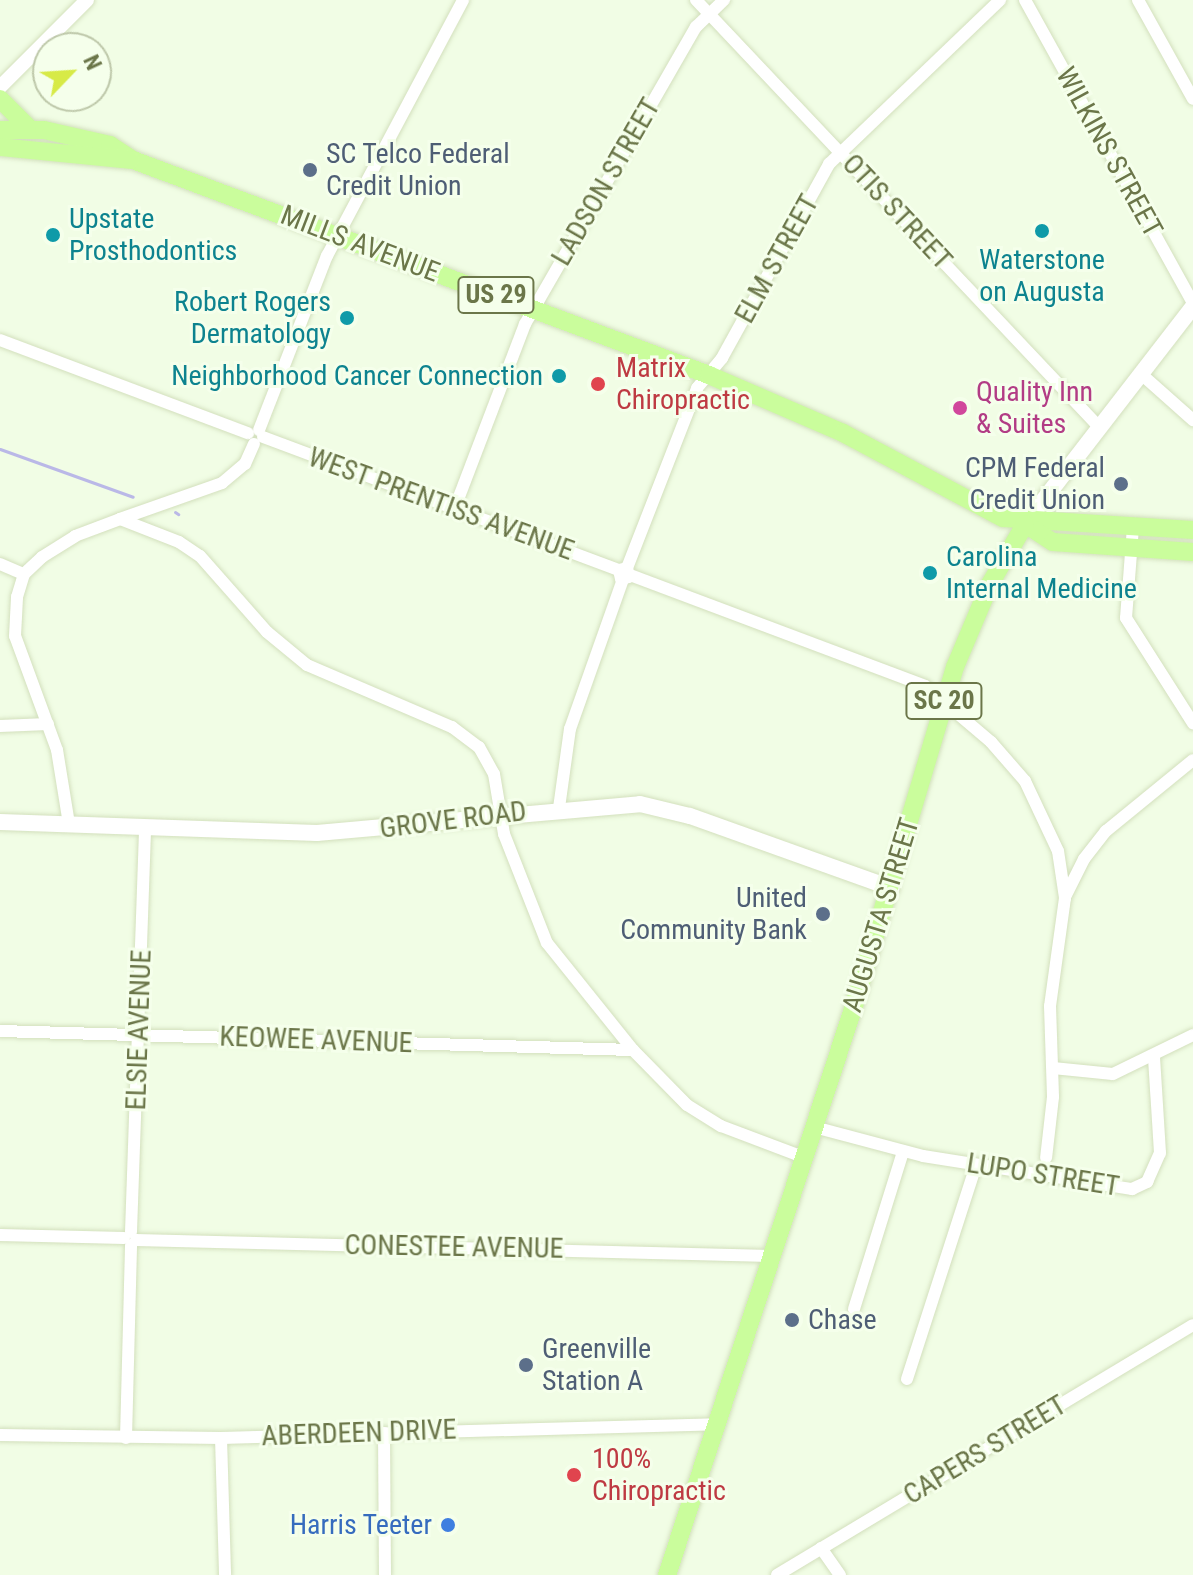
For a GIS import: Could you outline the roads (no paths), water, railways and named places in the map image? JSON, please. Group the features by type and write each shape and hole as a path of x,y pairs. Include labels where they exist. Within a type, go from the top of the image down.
{"main road":[{"path":"0,99 31,130"},
{"name":"MILLS AVENUE","path":"0,130 31,130 110,145 133,160 709,375 827,425 996,515 1025,524"},
{"name":"MILLS AVENUE","path":"0,147 133,160"},
{"name":"AUGUSTA STREET","path":"667,1575 891,888 945,700 973,618 1025,524 1097,425 1193,305"},
{"name":"US 29","path":"1025,524 1193,530"},
{"name":"US 29","path":"1025,524 1053,542 1130,550 1193,552"},
{"name":"GROVE ROAD","path":"0,822 344,832 559,808 640,804 672,810 891,888"}],"street":[{"path":"0,87 87,0"},
{"path":"69,824 48,724 15,636 17,597 24,574 58,545 222,483 245,464 339,236 463,0"},
{"name":"OTIS STREET","path":"696,0 1097,425"},
{"name":"LADSON STREET","path":"454,510 533,310 708,12 724,0"},
{"name":"ELM STREET","path":"559,808 570,729 625,573 697,388 709,375 838,150 1000,0"},
{"name":"WILKINS STREET","path":"1025,0 1193,305"},
{"path":"1138,0 1193,99"},
{"name":"WEST PRENTISS AVENUE","path":"0,340 925,686 991,742 1034,795 1058,851 1065,898"},
{"path":"1140,373 1193,420"},
{"path":"120,519 179,542 200,556 267,632 307,665 466,735 489,762 504,834 547,943 633,1050 704,1117 803,1157"},
{"path":"1133,527 1126,618 1193,723"},
{"path":"0,564 24,574"},
{"path":"0,726 48,724"},
{"path":"1046,1158 1053,1068 1052,980 1065,898 1084,859 1106,831 1193,760"},
{"name":"ELSIE AVENUE","path":"126,1438 145,828"},
{"name":"KEOWEE AVENUE","path":"0,1031 633,1050"},
{"path":"1053,1068 1113,1074 1154,1057 1193,1035"},
{"name":"LUPO STREET","path":"814,1127 903,1152 976,1166 1139,1187 1160,1153 1154,1057"},
{"path":"854,1309 903,1152"},
{"path":"907,1379 976,1166"},
{"name":"CONESTEE AVENUE","path":"0,1235 771,1256"},
{"name":"CAPERS STREET","path":"777,1575 1193,1325"},
{"name":"ABERDEEN DRIVE","path":"0,1435 221,1438 717,1424"},
{"path":"384,1433 385,1575"},
{"path":"221,1438 225,1575"},
{"path":"821,1548 840,1575"}],"waterway":[{"path":"0,449 133,497"}],"place":[{"name":"SC Telco Federal Credit Union","path":"310,170"},
{"name":"Waterstone on Augusta","path":"1042,231"},
{"name":"Upstate Prosthodontics","path":"53,235"},
{"name":"Robert Rogers Dermatology","path":"347,318"},
{"name":"Neighborhood Cancer Connection","path":"559,376"},
{"name":"Matrix Chiropractic","path":"598,384"},
{"name":"Quality Inn & Suites","path":"960,408"},
{"name":"CPM Federal Credit Union","path":"1121,484"},
{"name":"Carolina Internal Medicine","path":"930,573"},
{"name":"United Community Bank","path":"823,914"},
{"name":"Chase","path":"792,1320"},
{"name":"Greenville Station A","path":"526,1365"},
{"name":"100% Chiropractic","path":"574,1475"},
{"name":"Harris Teeter","path":"448,1525"}]}
